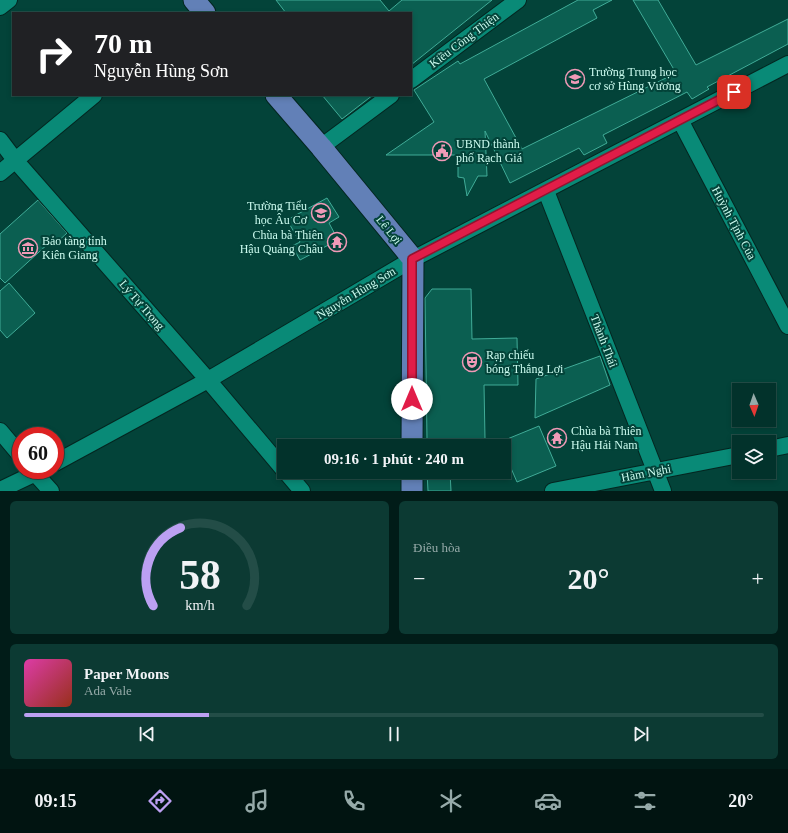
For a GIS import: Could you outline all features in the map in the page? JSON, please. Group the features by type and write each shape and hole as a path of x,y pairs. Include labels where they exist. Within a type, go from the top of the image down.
{"main road":[{"name":"Lê Lợi","path":"277,96 322,147 412,259"},
{"path":"412,259 412,439"},
{"path":"412,479 412,491"}],"street":[{"path":"0,8 9,0"},
{"name":"Kiều Công Thiện","path":"412,79 518,0"},
{"name":"Nguyễn Hùng Sơn","path":"64,458 208,380 412,259 546,191 788,64"},
{"path":"0,172 93,96"},
{"path":"322,147 390,96"},
{"name":"Huỳnh Tịnh Của","path":"680,120 788,326"},
{"name":"Lý Tự Trọng","path":"0,140 15,160 208,380 277,462"},
{"name":"Thành Thái","path":"546,191 663,491"},
{"path":"0,431 12,445"},
{"path":"776,447 788,445"},
{"name":"Hàm Nghi","path":"553,491 732,456"},
{"path":"0,490 21,479"},
{"path":"43,479 51,491"},
{"name":"Lý Tự Trọng","path":"292,479 302,491"}],"building":[{"path":"276,0 380,0 389,11 402,0 492,0 412,64 412,12 285,12"},
{"path":"578,0 612,0 593,10 597,18 484,79 522,149 676,73 633,0 658,0 696,65 788,19 788,44 707,87 709,89 692,99 687,92 603,135 607,143 584,155 579,148 510,183 485,131 487,176 478,176 467,196 464,178 458,177 458,155 386,155 434,122 414,90 458,61 460,64"},
{"path":"323,96 372,96 342,119"},
{"path":"327,198 339,217 329,223 338,240 300,260 292,246 300,242 287,220"},
{"path":"38,200 67,233 53,246 50,242 5,283 0,278 0,234"},
{"path":"9,283 35,313 7,338 0,330 0,291"},
{"path":"432,289 471,289 472,339 517,338 518,385 484,385 485,439 427,439 425,298"},
{"path":"600,356 610,385 535,418 536,379"},
{"path":"539,426 556,466 517,482 511,468 511,439 507,439"},
{"path":"427,479 450,479 451,491 428,491"}],"place":[{"name":"Trường Trung học cơ sở Hùng Vương","path":"575,79"},
{"name":"UBND thành phố Rạch Giá","path":"442,151"},
{"name":"Trường Tiểu học Âu Cơ","path":"321,213"},
{"name":"Chùa bà Thiên Hậu Quảng Châu","path":"337,242"},
{"name":"Bảo tàng tỉnh Kiên Giang","path":"28,248"},
{"name":"Rạp chiếu bóng Thắng Lợi","path":"472,362"},
{"name":"Chùa bà Thiên Hậu Hải Nam","path":"557,438"}],"route":[{"path":"412,399 412,259 734,92"}]}
